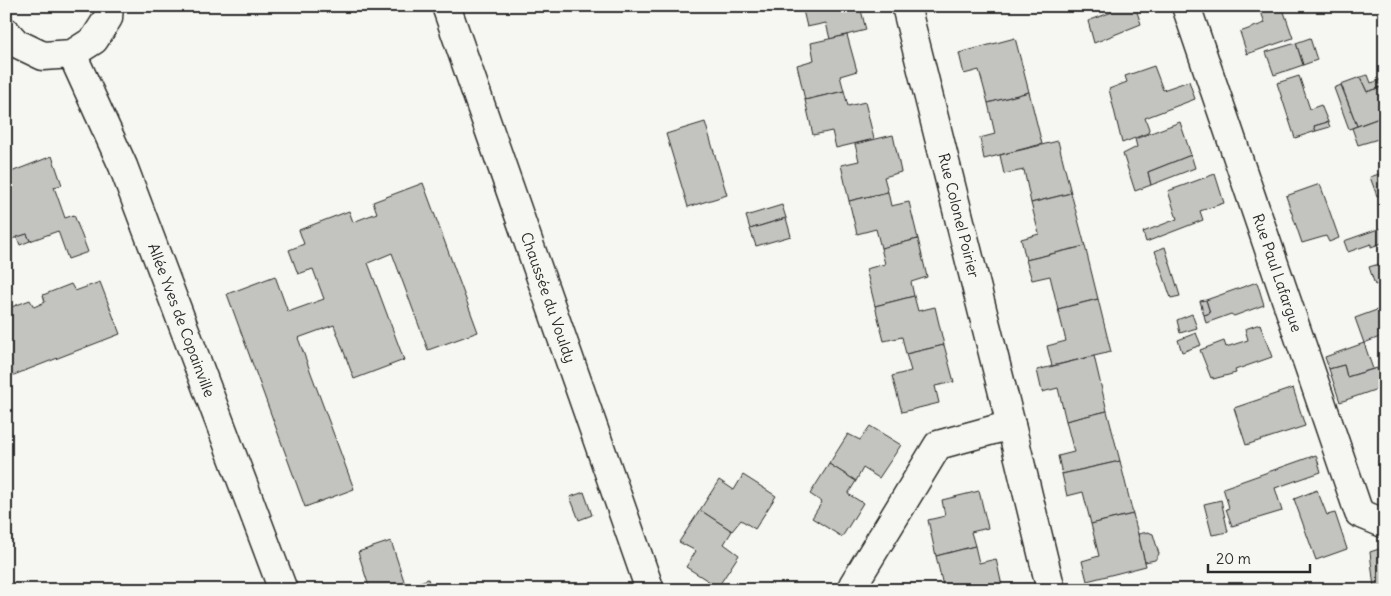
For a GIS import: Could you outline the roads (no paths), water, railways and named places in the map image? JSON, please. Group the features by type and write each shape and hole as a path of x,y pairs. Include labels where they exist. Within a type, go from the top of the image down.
{"street":[{"path":"10,43 43,56 72,54 94,40 108,18 109,6"},
{"name":"Chaussée du Vouldy","path":"446,6 650,590"},
{"name":"Rue Colonel Poirier","path":"906,6 1011,425 1050,590"},
{"name":"Rue Paul Lafargue","path":"1186,6 1359,513 1383,523 1385,522"},
{"name":"Allée Yves de Copainville","path":"72,54 122,166 283,590"},
{"path":"853,586 938,445 1011,425"}]}
